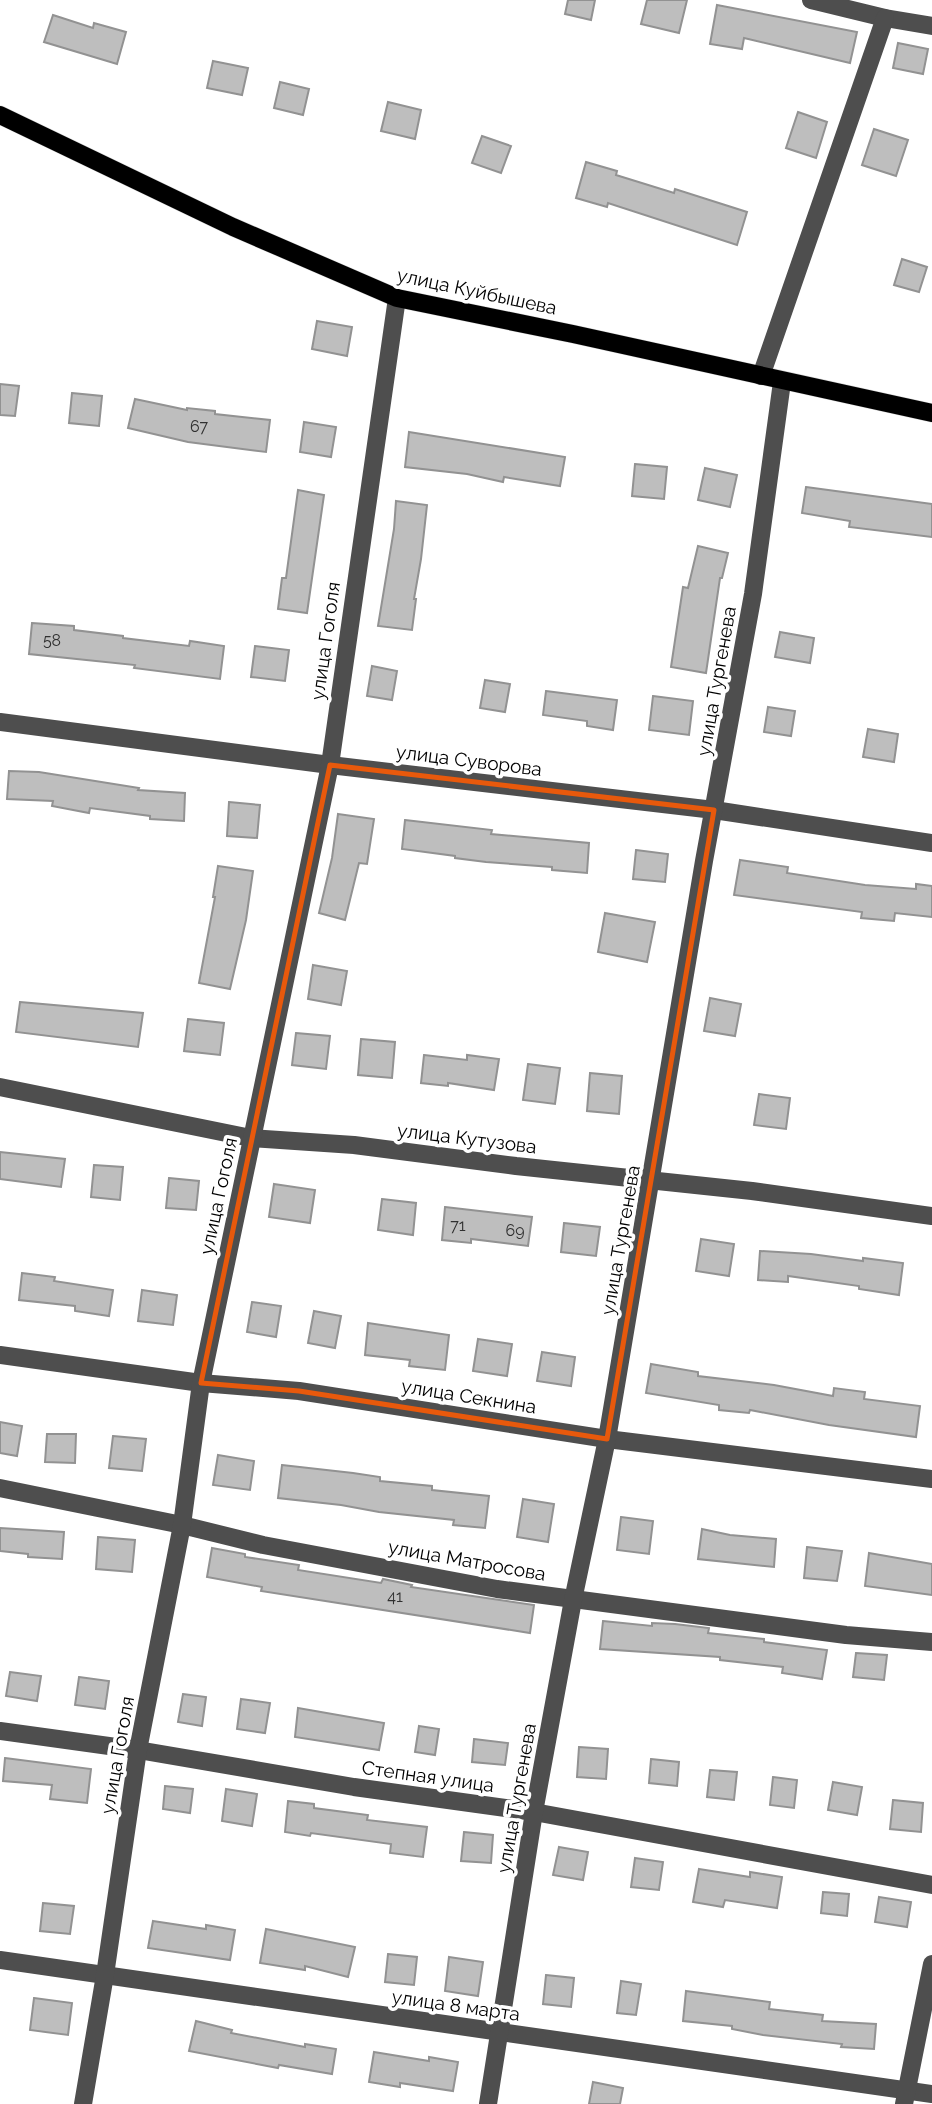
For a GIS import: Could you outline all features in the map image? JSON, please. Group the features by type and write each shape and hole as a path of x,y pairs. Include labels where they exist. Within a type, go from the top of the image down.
{"main road":[{"name":"улица Куйбышева","path":"0,115 233,228 397,298 932,413"}],"street":[{"path":"811,0 932,26"},
{"path":"761,376 885,18"},
{"name":"улица Гоголя","path":"83,2104 138,1749 182,1525 201,1383 330,765 397,298"},
{"name":"улица Тургенева","path":"488,2104 534,1812 573,1600 607,1439 753,594 782,382"},
{"name":"улица Суворова","path":"0,722 330,765 714,810 932,842"},
{"name":"улица Кутузова","path":"0,1087 251,1138 354,1145 932,1216"},
{"name":"улица Секнина","path":"0,1355 201,1383 299,1391 607,1439 932,1479"},
{"name":"улица Матросова","path":"0,1488 182,1525 263,1545 497,1590 846,1635 932,1642"},
{"name":"Степная улица","path":"0,1731 138,1749 354,1787 534,1812 932,1885"},
{"name":"улица 8 марта","path":"0,1961 500,2032 905,2097"},
{"path":"932,1964 905,2097 932,2094"}],"highlighted area":[{"path":"330,765 714,810 607,1439 299,1391 201,1383"}],"building":[{"path":"568,0 595,0 591,20 565,14"},
{"path":"647,0 687,0 679,33 641,24"},
{"path":"717,5 857,32 850,63 744,38 742,49 710,44"},
{"path":"53,15 93,28 94,23 126,32 117,64 44,42"},
{"path":"898,43 928,49 923,74 893,68"},
{"path":"213,61 248,68 242,95 207,88"},
{"path":"280,82 309,89 303,115 274,108"},
{"path":"388,102 421,110 415,139 381,131"},
{"path":"798,112 827,122 816,158 786,148"},
{"path":"874,129 908,140 896,176 862,165"},
{"path":"482,136 511,146 501,173 472,163"},
{"path":"586,162 617,171 616,175 674,193 675,189 747,212 737,245 608,203 607,207 576,198"},
{"path":"902,259 927,267 919,292 894,285"},
{"path":"317,321 352,327 347,356 312,349"},
{"path":"0,384 19,386 15,416 0,415"},
{"path":"72,393 102,396 99,426 69,423"},
{"path":"135,399 187,410 215,411 215,414 270,420 266,452 188,442 128,428"},
{"path":"304,422 336,427 331,457 300,452"},
{"path":"409,432 565,457 560,486 504,477 503,482 467,474 405,467"},
{"path":"635,464 667,467 664,499 632,496"},
{"path":"705,468 737,475 730,507 698,500"},
{"path":"806,487 932,504 932,537 849,527 850,521 802,513"},
{"path":"298,490 324,495 307,613 278,609 282,578 286,578"},
{"path":"396,501 427,505 412,630 378,626"},
{"path":"698,546 728,553 720,578 706,673 671,667 683,587 688,588"},
{"path":"32,623 74,626 74,630 189,646 190,641 224,646 220,679 134,668 135,665 29,654"},
{"path":"780,632 814,638 810,663 775,657"},
{"path":"255,646 289,650 285,681 251,677"},
{"path":"372,666 397,671 392,700 367,696"},
{"path":"485,680 510,684 505,712 480,708"},
{"path":"546,691 617,700 613,730 587,726 587,721 543,715"},
{"path":"653,696 693,701 689,735 649,730"},
{"path":"768,707 795,711 791,736 764,732"},
{"path":"868,729 898,734 894,762 863,757"},
{"path":"9,771 39,772 139,788 138,790 185,793 184,821 150,819 150,816 90,808 89,813 52,806 53,801 7,799"},
{"path":"229,802 260,805 257,838 227,836"},
{"path":"338,814 374,819 367,864 359,863 345,920 319,913 332,858"},
{"path":"405,820 492,830 491,834 589,843 587,873 455,858 402,849"},
{"path":"636,850 668,854 665,882 633,879"},
{"path":"740,860 788,867 787,873 865,885 916,889 916,884 932,886 932,917 895,913 894,921 861,918 862,912 734,895"},
{"path":"218,866 253,871 246,920 230,989 199,983"},
{"path":"605,913 655,922 647,962 598,952"},
{"path":"313,965 347,971 341,1005 308,999"},
{"path":"710,998 741,1004 735,1036 704,1031"},
{"path":"20,1002 143,1013 138,1047 16,1032"},
{"path":"188,1019 224,1023 220,1055 184,1051"},
{"path":"296,1033 330,1036 326,1069 292,1065"},
{"path":"361,1039 395,1042 392,1078 358,1075"},
{"path":"424,1055 467,1060 467,1055 499,1059 494,1090 448,1083 448,1086 421,1083"},
{"path":"528,1064 560,1068 555,1104 523,1100"},
{"path":"590,1073 622,1076 619,1114 587,1111"},
{"path":"759,1094 790,1098 786,1129 754,1125"},
{"path":"0,1152 65,1159 61,1187 0,1179"},
{"path":"94,1165 123,1167 120,1200 91,1197"},
{"path":"169,1178 199,1181 196,1210 166,1208"},
{"path":"274,1184 315,1190 310,1223 269,1217"},
{"path":"382,1199 416,1203 413,1235 378,1230"},
{"path":"445,1207 532,1217 528,1246 471,1239 471,1243 442,1240"},
{"path":"564,1223 600,1227 596,1256 561,1252"},
{"path":"701,1239 734,1244 729,1276 696,1271"},
{"path":"760,1251 903,1263 899,1295 859,1289 859,1286 788,1276 788,1282 758,1280"},
{"path":"22,1273 55,1277 54,1281 113,1290 109,1316 75,1311 75,1306 19,1300"},
{"path":"142,1290 177,1295 173,1325 138,1321"},
{"path":"252,1302 281,1306 276,1337 247,1332"},
{"path":"314,1311 341,1316 335,1348 308,1343"},
{"path":"368,1323 449,1335 445,1370 409,1366 410,1360 365,1355"},
{"path":"478,1339 512,1344 507,1376 473,1371"},
{"path":"542,1352 575,1357 571,1386 537,1381"},
{"path":"651,1364 698,1372 698,1376 774,1385 833,1396 834,1388 865,1392 864,1399 920,1406 916,1437 829,1425 750,1410 749,1413 719,1410 719,1405 646,1393"},
{"path":"0,1422 22,1426 17,1456 0,1453"},
{"path":"47,1434 76,1434 75,1463 45,1462"},
{"path":"113,1436 146,1439 142,1471 109,1468"},
{"path":"218,1455 254,1461 250,1490 213,1485"},
{"path":"282,1465 380,1477 380,1481 432,1486 432,1490 489,1496 485,1528 453,1525 454,1520 278,1498"},
{"path":"523,1499 554,1504 548,1542 517,1537"},
{"path":"621,1517 653,1521 649,1554 617,1550"},
{"path":"0,1528 64,1532 62,1559 28,1557 28,1554 0,1551"},
{"path":"702,1529 730,1535 776,1539 774,1567 698,1559"},
{"path":"98,1537 135,1540 132,1572 96,1569"},
{"path":"807,1547 842,1551 837,1581 804,1578"},
{"path":"212,1548 245,1554 245,1557 299,1565 298,1570 381,1583 383,1579 412,1585 411,1587 534,1605 530,1633 261,1591 262,1587 207,1577"},
{"path":"869,1553 932,1564 932,1595 865,1586"},
{"path":"603,1621 709,1628 708,1633 827,1650 822,1679 782,1673 783,1667 720,1660 720,1657 600,1649"},
{"path":"856,1653 887,1655 884,1680 853,1677"},
{"path":"10,1672 41,1676 37,1701 6,1696"},
{"path":"79,1677 109,1681 105,1709 75,1705"},
{"path":"183,1694 206,1697 202,1726 178,1722"},
{"path":"241,1699 270,1703 265,1733 237,1729"},
{"path":"298,1708 384,1723 379,1750 295,1737"},
{"path":"419,1726 439,1729 435,1755 415,1752"},
{"path":"474,1739 508,1743 505,1765 472,1762"},
{"path":"579,1747 608,1749 606,1779 577,1777"},
{"path":"5,1758 91,1769 87,1803 50,1799 52,1785 3,1781"},
{"path":"651,1759 679,1762 677,1786 649,1783"},
{"path":"710,1770 737,1772 734,1800 707,1797"},
{"path":"773,1777 797,1780 794,1808 770,1805"},
{"path":"833,1782 862,1787 857,1815 828,1810"},
{"path":"165,1786 193,1789 190,1813 163,1809"},
{"path":"226,1789 257,1794 252,1826 222,1821"},
{"path":"893,1800 923,1803 921,1832 890,1829"},
{"path":"288,1801 314,1804 314,1808 368,1815 367,1820 427,1827 423,1857 390,1853 391,1844 285,1832"},
{"path":"464,1832 493,1835 491,1863 461,1861"},
{"path":"559,1847 588,1852 583,1880 553,1875"},
{"path":"635,1858 663,1862 659,1890 631,1887"},
{"path":"699,1869 750,1877 750,1872 782,1877 777,1908 725,1900 723,1907 693,1902"},
{"path":"823,1892 849,1894 847,1916 821,1913"},
{"path":"879,1897 911,1902 907,1927 875,1922"},
{"path":"43,1903 74,1906 70,1934 40,1931"},
{"path":"153,1921 206,1929 206,1925 235,1930 230,1960 148,1948"},
{"path":"266,1929 355,1947 348,1977 305,1966 305,1970 260,1963"},
{"path":"388,1954 417,1957 414,1985 385,1982"},
{"path":"449,1957 483,1962 478,1996 445,1991"},
{"path":"546,1975 574,1978 571,2007 543,2004"},
{"path":"621,1981 641,1984 636,2015 617,2013"},
{"path":"686,1991 770,2002 769,2009 823,2015 822,2021 876,2024 874,2049 841,2047 842,2044 763,2035 732,2029 732,2026 683,2021"},
{"path":"34,1998 72,2003 68,2035 30,2030"},
{"path":"196,2021 232,2030 231,2033 305,2047 305,2044 336,2049 332,2074 279,2065 278,2068 189,2051"},
{"path":"374,2052 429,2061 429,2057 458,2062 453,2091 400,2083 400,2087 369,2082"},
{"path":"593,2082 623,2088 620,2104 589,2104"}]}
